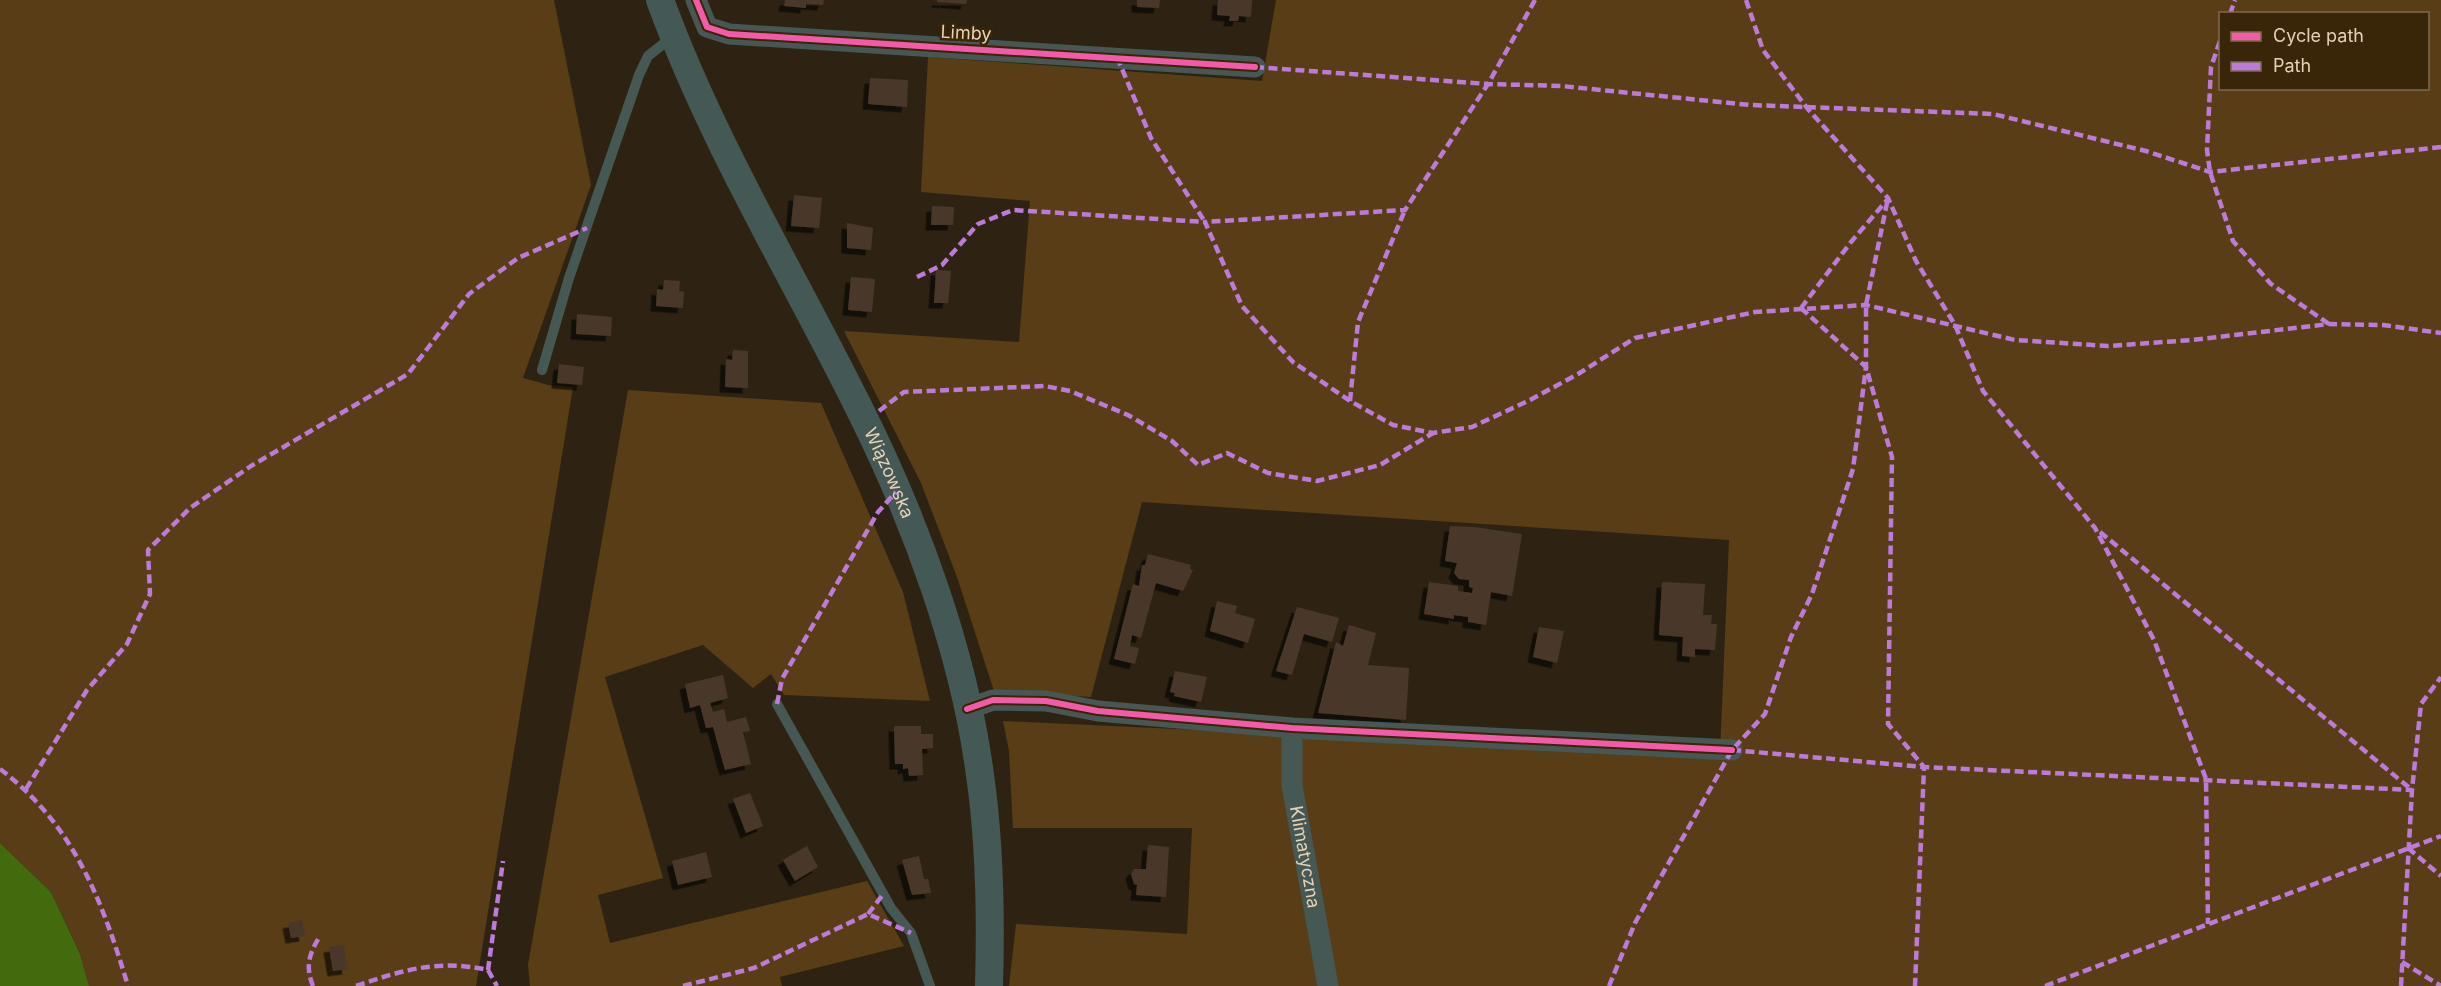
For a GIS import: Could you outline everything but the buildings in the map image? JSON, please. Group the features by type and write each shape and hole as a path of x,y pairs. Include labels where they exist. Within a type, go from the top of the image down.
{"main road":[{"name":"Wiązowska","path":"661,1 709,120 863,416 925,564 951,640 980,773 987,844 989,986"}],"street":[{"name":"Limby","path":"696,0 707,27 729,34 1255,67"},
{"path":"967,708 993,700 1046,701 1098,711 1292,728 1732,750"},
{"name":"Klimatyczna","path":"1292,728 1292,785 1328,986"}],"lane":[{"path":"542,370 569,278 639,75 648,56 674,35"},
{"path":"777,704 891,908 911,933 930,986"}],"shaded area":[{"path":"0,0 554,0 591,185 523,378 548,385 573,387 476,986 89,986 80,954 51,892 0,843"},
{"path":"1276,0 2441,0 2441,986 1009,986 1016,924 1187,934 1192,828 1013,828 1009,751 1003,721 1720,754 1729,540 1142,502 1091,697 994,691 957,577 921,483 844,331 1019,342 1030,201 921,192 928,57 1262,81"},
{"path":"628,390 821,403 903,592 930,701 784,695 771,674 753,688 703,645 605,677 663,878 598,895 610,943 867,881 904,946 780,977 782,986 530,986 528,965"},
{"path":"0,843 51,892 80,954 89,986 0,986"}],"marked path":[{"path":"1535,0 1488,84 1405,210 1205,222 1242,306 1293,362 1350,401 1393,425 1433,433 1472,427 1578,374 1635,338 1755,312 1866,305 2015,340 2108,346 2192,340 2329,324 2383,325 2441,333"},
{"path":"1746,0 1763,50 1807,108 1888,198 1916,261 1955,325 1983,391 2095,528 2154,640 2206,779 2208,924"},
{"path":"2231,12 2235,0"},
{"path":"2219,44 2211,67 2207,150 2210,172 2233,241 2271,284 2329,324"},
{"path":"1117,57 1151,138 1205,222"},
{"path":"1255,67 1488,84 1561,86 1750,105 1993,114 2146,151 2210,172 2441,147"},
{"path":"1609,986 1635,923 1732,750 1765,714 1791,637 1812,594 1853,469 1866,367 1866,305 1888,198"},
{"path":"1801,308 1851,242 1887,200"},
{"path":"917,277 942,265 978,224 1013,210 1205,222"},
{"path":"1350,401 1358,322 1405,210"},
{"path":"26,789 87,690 127,644 150,594 148,550 190,508 251,466 408,374 469,294 518,258 587,228"},
{"path":"1801,308 1866,367 1892,457 1888,724 1924,767 1915,986"},
{"path":"879,411 904,392 1045,386 1070,391 1128,415 1172,441 1198,465 1227,453 1268,473 1317,481 1380,465 1433,433"},
{"path":"777,704 782,679 878,512 896,492"},
{"path":"2100,532 2412,790"},
{"path":"2401,986 2412,790 2421,704 2441,677"},
{"path":"1732,750 1924,767 2412,790"},
{"path":"0,769 48,814 82,866 96,894 128,986"},
{"path":"2045,986 2441,836"},
{"path":"2408,848 2441,876"},
{"path":"488,970 503,861"},
{"path":"868,914 884,893"},
{"path":"683,986 754,968 868,914 911,933"},
{"path":"313,986 309,972 309,960 320,936"},
{"path":"2402,962 2441,986"},
{"path":"356,986 405,971 437,966 488,970 497,986"}],"cycle path":[{"path":"696,0 707,27 729,34 1255,67"},
{"path":"967,709 993,700 1046,701 1098,711 1292,728 1732,750"}]}
